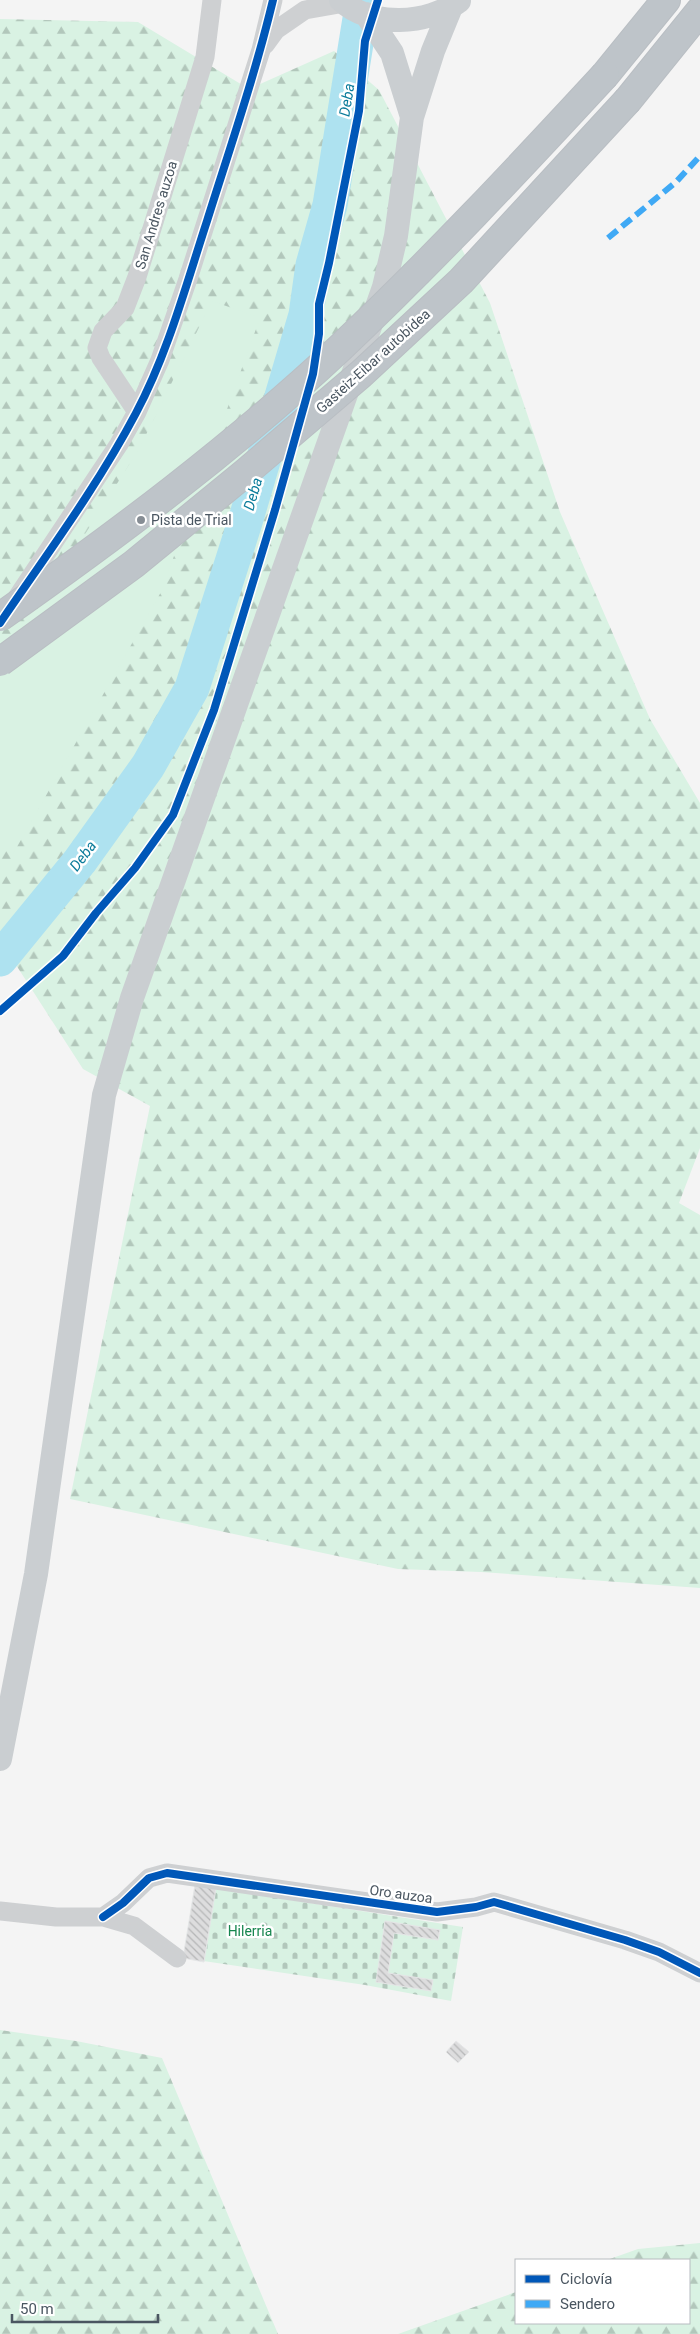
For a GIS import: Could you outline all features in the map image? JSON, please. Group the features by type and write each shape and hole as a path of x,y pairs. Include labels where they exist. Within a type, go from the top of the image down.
{"highway":[{"path":"0,617 109,540 226,447 338,349 430,261 605,75 666,0"},
{"name":"Gasteiz-Eibar autobidea","path":"0,662 134,564 246,473 361,374 461,281 628,100 700,11"}],"main road":[{"path":"354,8 388,19 409,20 431,15 455,4"},
{"path":"0,1758 36,1574 104,1094 132,998 384,287 396,236 412,117 433,51 455,4"},
{"path":"354,8 392,53 412,117"}],"street":[{"name":"San Andres auzoa","path":"137,412 101,358 97,348 104,331 125,308 137,277 205,57 212,0"},
{"path":"0,623 55,543 137,412 160,360 188,279 261,50 274,0"},
{"path":"261,50 276,30 306,10 354,8"},
{"name":"Oro auzoa","path":"103,1917 123,1903 149,1878 167,1873 437,1912 476,1908 494,1902 625,1940 659,1952 700,1973"},
{"path":"0,1911 56,1917 103,1917 134,1926 177,1958"}],"green space":[{"path":"0,19 138,22 249,89 334,51 379,90 490,303 560,512 650,719 700,803 700,1148 679,1203 700,1215 700,1588 481,1572 398,1569 70,1499 150,1106 83,1069 0,940"},
{"name":"Pista de Trial","path":"212,301 260,318 161,592 13,854 0,847 0,668 139,449"},
{"name":"Hilerria","path":"195,1885 463,1927 451,2001 365,1985 183,1958"},
{"path":"0,2030 76,2041 162,2058 278,2334 0,2334"},
{"path":"700,2243 700,2334 398,2334 515,2292 515,2324 690,2324 690,2259 610,2259 638,2249"}],"building":[{"path":"195,1885 216,1888 204,1962 183,1958"},
{"path":"385,1921 440,1930 438,1940 394,1933 388,1973 433,1980 431,1991 376,1982"},
{"path":"456,2041 469,2052 458,2063 446,2052"}],"waterway":[{"name":"Deba","path":"0,959 80,861 148,766 192,688 245,522 306,315 313,265 330,205 363,0"}],"marked path":[{"path":"608,238 676,182 700,156"}],"cycle path":[{"path":"0,623 105,467 136,413 158,367 184,294 233,139 273,0"},
{"path":"0,1011 63,956 96,913 135,868 173,815 214,710 275,510 313,374 319,334 319,304 359,111 365,41 378,0"},
{"path":"103,1917 123,1903 149,1878 167,1873 437,1912 476,1907 494,1902 625,1940 659,1952 700,1973"}],"place":[{"name":"Pista de Trial","path":"141,520"}]}
